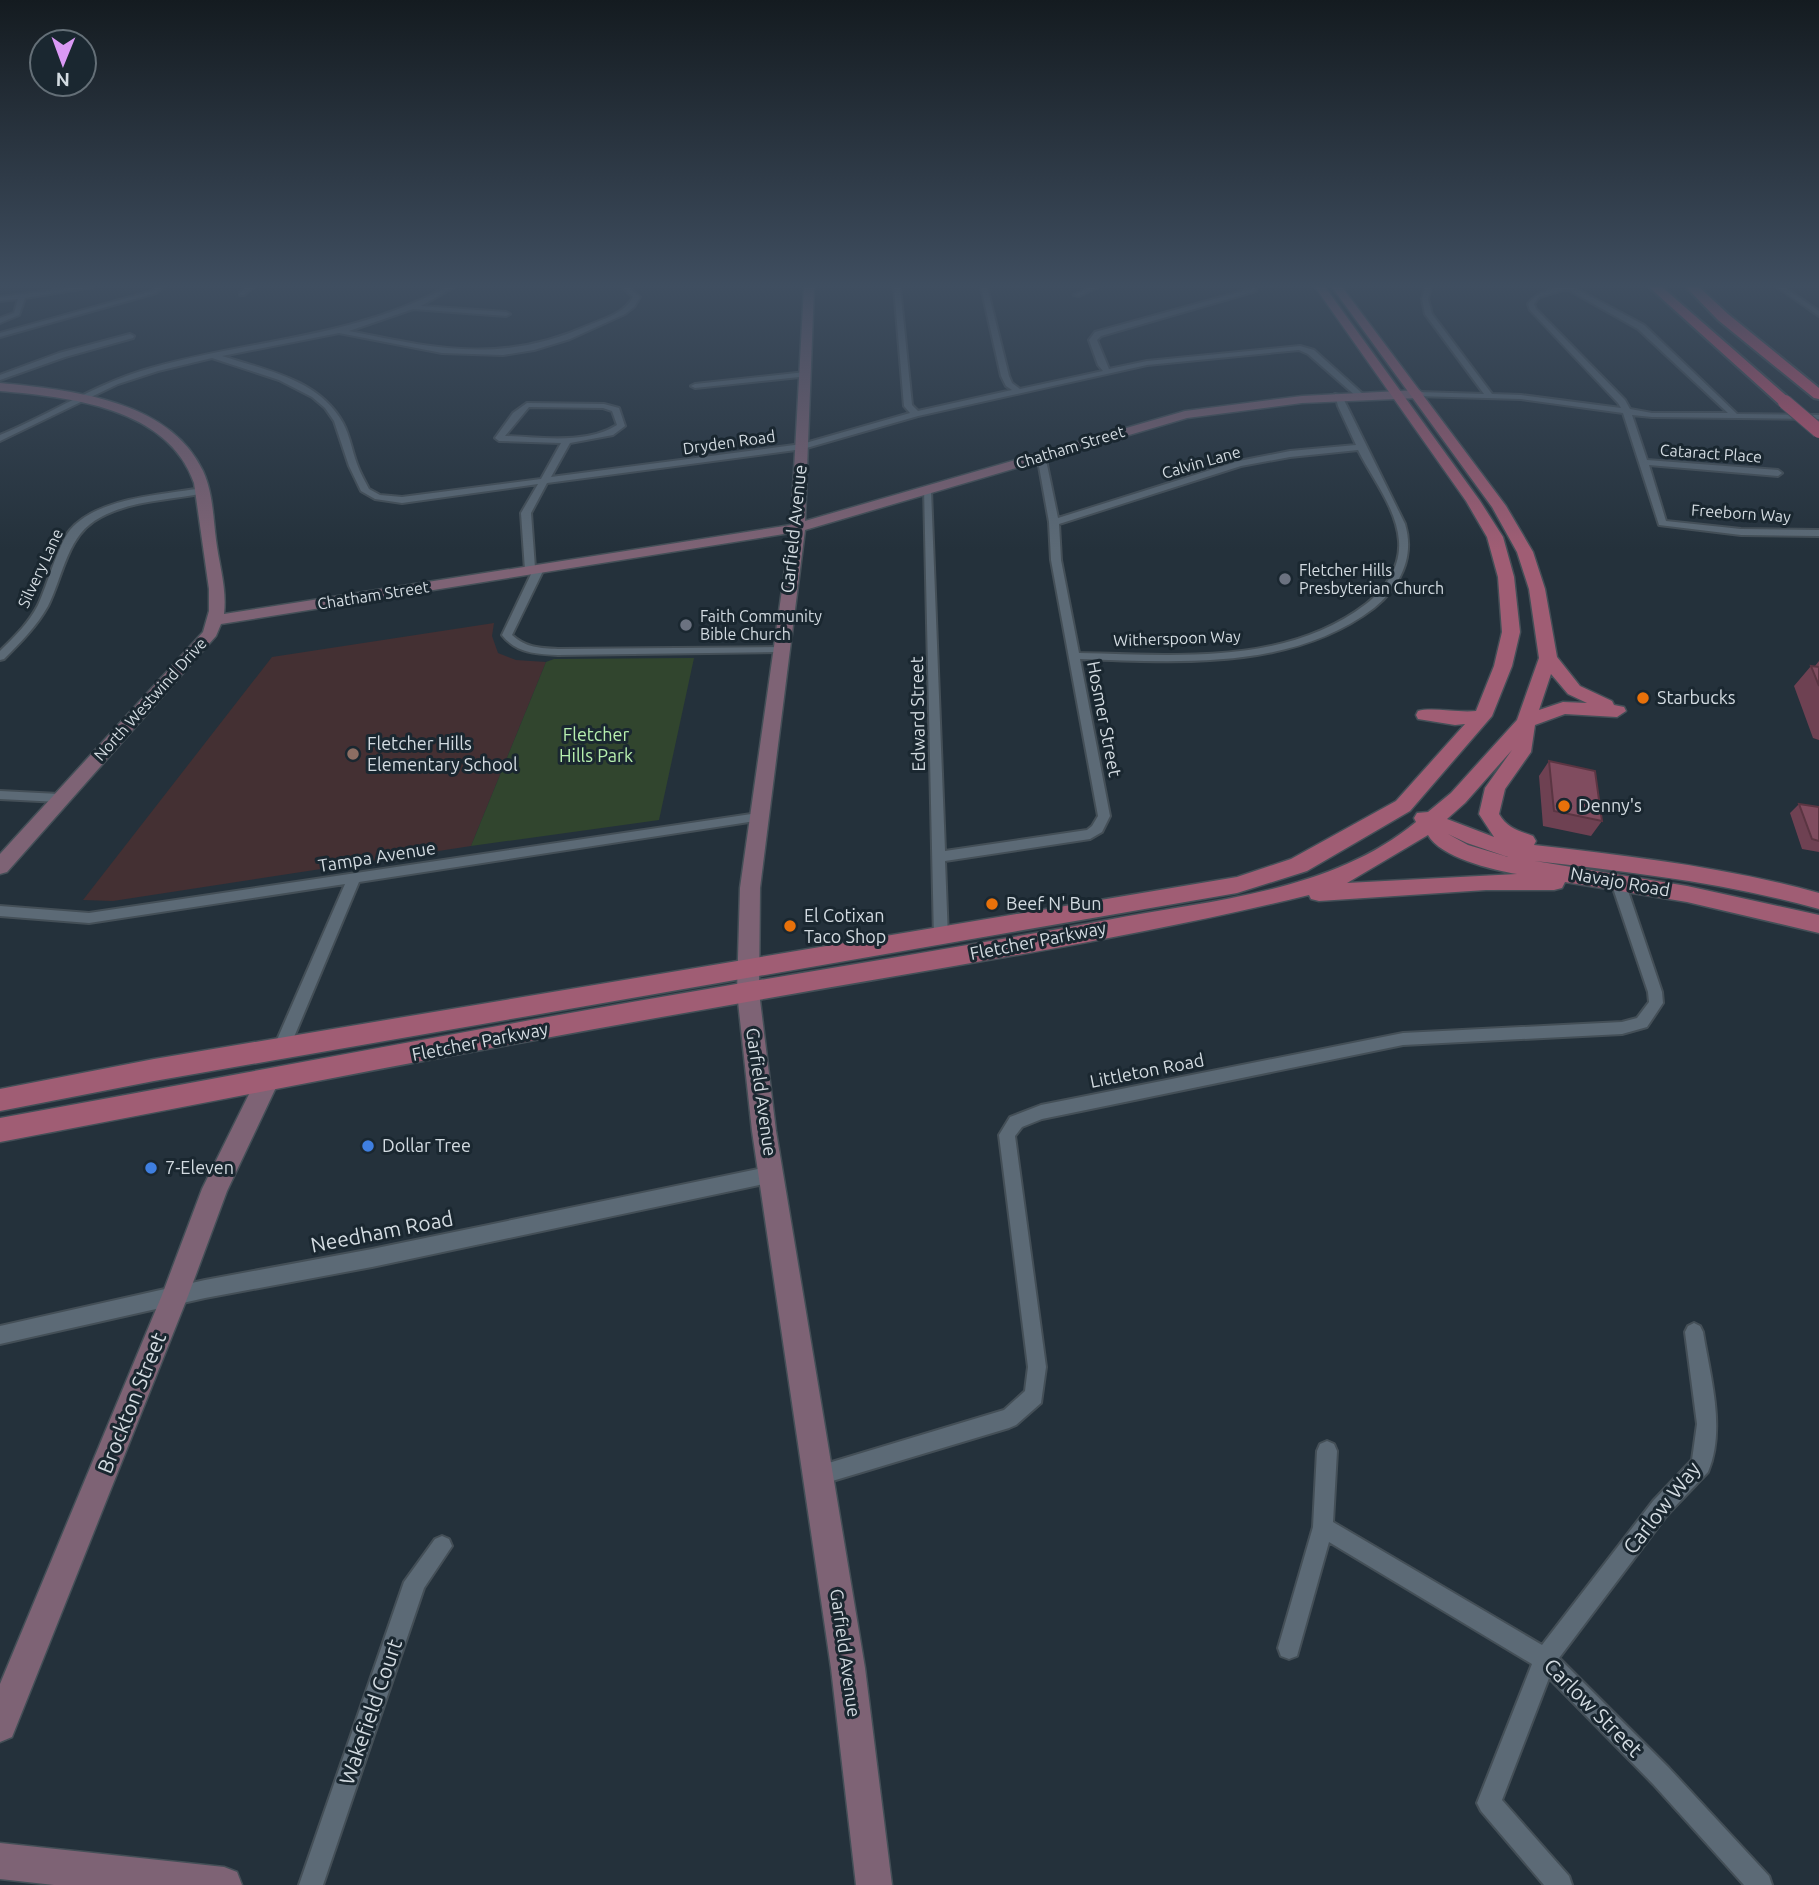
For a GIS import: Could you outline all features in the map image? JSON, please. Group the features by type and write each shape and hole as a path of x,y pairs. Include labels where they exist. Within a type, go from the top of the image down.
{"highway":[{"path":"1755,375 1819,431"},
{"path":"1794,375 1819,395"}],"main road":[{"name":"Fletcher Parkway","path":"0,1130 267,1081 941,938 1237,885 1299,865 1403,806 1483,716 1503,666 1511,632 1506,578 1494,537 1480,513 1381,375"},
{"name":"Fletcher Parkway","path":"0,1100 333,1040 748,980 886,970 1250,901 1333,881 1432,823 1490,765 1526,722 1548,658 1537,589 1525,552 1499,506 1405,375"},
{"path":"1548,658 1574,690 1617,711 1563,708 1526,722 1521,752 1495,789 1489,808 1492,821 1506,835 1616,871"},
{"path":"1425,715 1455,719 1483,716"},
{"name":"Navajo Road","path":"1403,806 1432,823 1441,839 1461,850 1505,863 1616,871 1768,887 1819,901"},
{"path":"1250,901 1616,871"},
{"name":"Navajo Road","path":"1616,871 1687,894 1819,924"},
{"path":"886,970 888,963 933,953 940,945 941,938"},
{"path":"267,1081 291,1058 333,1040"},
{"path":"202,1093 271,1062 281,1049"}],"street":[{"path":"0,438 79,398 141,375"},
{"name":"Dryden Road","path":"268,375 299,386 327,405 344,433 352,464 365,491 374,495 418,500 803,446 916,414 1089,375"},
{"path":"695,386 797,375"},
{"name":"Garfield Avenue","path":"806,375 798,528 750,888 748,980 757,1084 848,1668 874,1885"},
{"path":"905,375 908,406 916,414"},
{"path":"1005,375 1009,384 1018,391"},
{"name":"Dryden Road","path":"1337,375 1360,395"},
{"path":"1474,375 1489,395"},
{"path":"1596,375 1622,402 1642,462"},
{"path":"1692,375 1735,416"},
{"name":"North Westwind Drive","path":"0,387 79,398 135,416 171,439 194,466 202,491 218,608 210,633 59,798 0,867"},
{"name":"Chatham Street","path":"216,620 798,528 1185,415 1250,404 1360,395 1489,395 1667,416 1819,417"},
{"name":"Witherspoon Way","path":"1074,656 1175,657 1251,651 1288,644 1322,633 1363,612 1382,595 1395,577 1402,559 1404,541 1396,514 1338,396"},
{"path":"527,405 604,406 617,410 621,426 610,433 567,441 499,439 516,415 527,405"},
{"path":"567,441 526,513 534,570 507,635 513,643 526,649 558,652 780,649"},
{"name":"Calvin Lane","path":"1054,522 1239,464 1290,454 1361,447"},
{"name":"Hosmer Street","path":"940,858 1090,834 1097,829 1104,816 1056,560 1054,522 1041,455"},
{"name":"Cataract Place","path":"1642,462 1778,473"},
{"name":"Freeborn Way","path":"1642,462 1662,523 1741,532 1819,533"},
{"name":"Edward Street","path":"927,490 941,938"},
{"name":"Silvery Lane","path":"0,657 35,618 73,533 81,525 121,507 202,491"},
{"path":"0,795 59,798"},
{"name":"Tampa Avenue","path":"0,911 89,918 758,817"},
{"name":"Littleton Road","path":"819,1475 1009,1418 1034,1396 1037,1367 1007,1135 1016,1122 1041,1112 1403,1039 1622,1028 1642,1023 1656,1003 1655,992 1616,871"},
{"path":"281,1049 354,878"},
{"name":"Brockton Street","path":"0,1726 175,1296 215,1189 267,1081"},
{"name":"Needham Road","path":"0,1335 175,1296 372,1258 772,1174"},
{"name":"Carlow Way","path":"1560,1885 1489,1803 1545,1659 1660,1508 1701,1465 1707,1424 1694,1332"},
{"path":"1289,1648 1323,1527 1327,1451"},
{"name":"Carlow Street","path":"1323,1527 1545,1659 1661,1776 1760,1885"},
{"name":"Wakefield Court","path":"311,1885 415,1582 442,1546"},
{"path":"0,1861 224,1885"}],"shaded area":[{"name":"Fletcher Hills Elementary School","path":"494,623 492,636 498,653 516,660 546,662 471,846 113,901 83,900 272,657"}],"green space":[{"name":"Fletcher Hills Park","path":"694,658 659,820 471,846 546,662 554,659"}],"building":[{"path":"1811,666 1819,667 1819,686"},
{"path":"1549,761 1595,771 1602,821 1554,811"},
{"path":"1799,804 1819,807 1819,841 1812,839"}],"place":[{"name":"Fletcher Hills Presbyterian Church","path":"1285,579"},
{"name":"Faith Community Bible Church","path":"686,625"},
{"name":"Starbucks","path":"1643,698"},
{"name":"Fletcher Hills Elementary School","path":"353,754"},
{"name":"Denny's","path":"1564,806"},
{"name":"Beef N' Bun","path":"992,904"},
{"name":"El Cotixan Taco Shop","path":"790,926"},
{"name":"Dollar Tree","path":"368,1146"},
{"name":"7-Eleven","path":"151,1168"}]}
